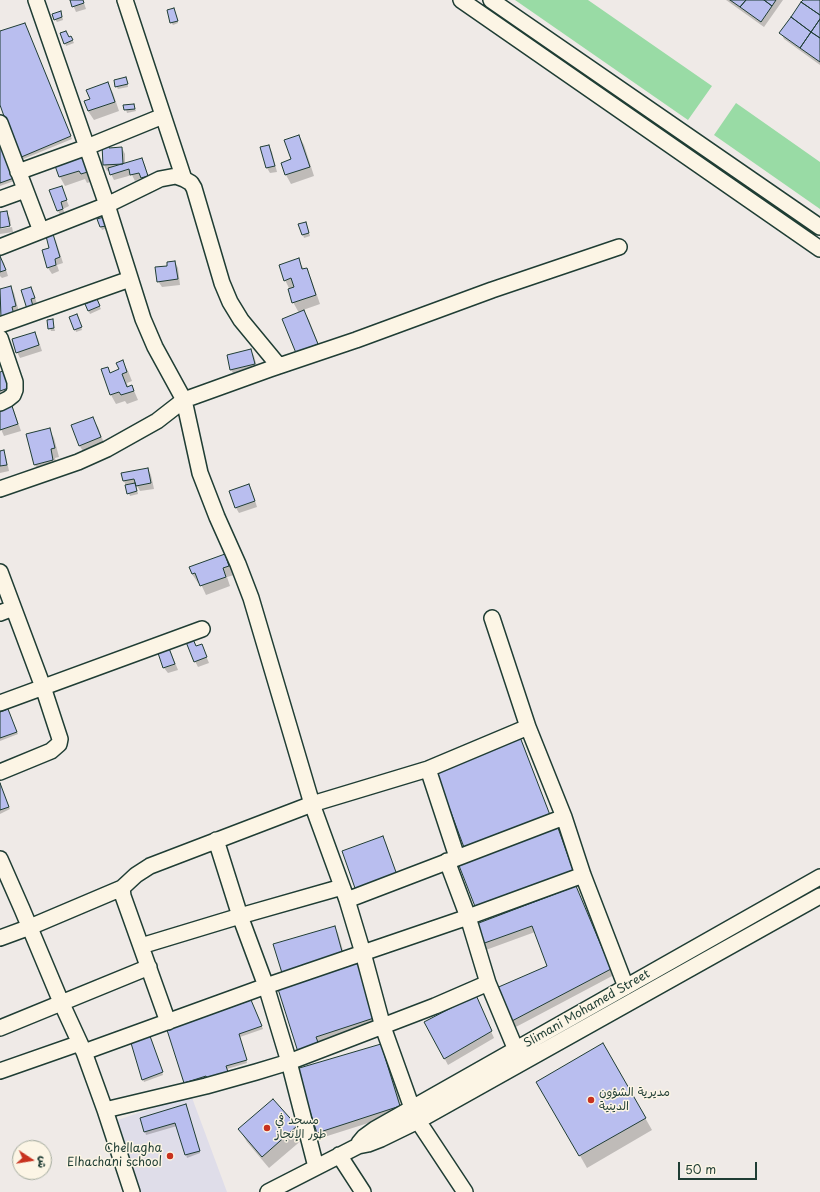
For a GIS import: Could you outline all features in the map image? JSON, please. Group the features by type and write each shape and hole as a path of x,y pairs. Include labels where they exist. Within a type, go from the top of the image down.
{"street":[{"path":"36,0 107,205 143,319 155,347 184,400 200,473 251,598 312,804 345,894 383,1027 415,1115 459,1190"},
{"path":"126,0 184,179"},
{"path":"461,0 820,249"},
{"path":"491,0 820,227"},
{"path":"18,172 87,147 163,116"},
{"path":"0,123 41,231"},
{"path":"0,247 107,205 168,176 176,176 184,179 194,188 222,283 230,302 241,320 279,366"},
{"path":"0,199 25,190"},
{"path":"0,489 71,465 107,449 157,421 184,400 618,246"},
{"path":"0,325 130,279"},
{"path":"0,338 15,382 15,390 13,395 0,403"},
{"path":"0,572 7,610 42,687 60,739 59,744 51,751 0,772"},
{"path":"492,618 528,727 564,817 583,875 626,987"},
{"path":"0,703 202,628"},
{"path":"0,938 122,888 136,875 150,866 312,804 428,769 528,727"},
{"path":"428,769 447,825 452,859 488,983 516,1050"},
{"path":"141,946 240,916 345,894 452,859 564,817"},
{"path":"216,840 240,916 266,986 289,1062 316,1167"},
{"path":"0,859 82,1048 105,1110 132,1192"},
{"path":"0,1071 168,1022 266,986 468,917 583,875"},
{"name":"Slimani Mohamed Street","path":"415,1115 516,1050 820,877"},
{"path":"122,888 168,1022"},
{"name":"Slimani Mohamed Street","path":"268,1192 358,1146 364,1137 375,1129 415,1115 820,896"},
{"path":"0,1028 149,967"},
{"path":"105,1110 213,1084 289,1062 383,1027 488,983"},
{"path":"339,1155 363,1192"}],"shaded area":[{"name":"Chellagha Elhachani school","path":"191,1095 227,1192 138,1192 115,1121"}],"green space":[{"path":"515,0 588,0 712,86 688,120"},
{"path":"736,103 820,162 820,209 714,135"}],"building":[{"path":"70,0 83,0 84,3 72,7"},
{"path":"730,0 746,0 740,7"},
{"path":"746,0 764,0 772,6 761,22 740,7"},
{"path":"764,0 776,0 772,6"},
{"path":"803,0 820,0 820,15 801,2"},
{"path":"801,2 820,15 820,19 811,32 791,17"},
{"path":"174,8 178,21 170,23 167,10"},
{"path":"61,11 62,17 54,20 52,14"},
{"path":"791,17 811,32 800,48 779,33"},
{"path":"820,19 820,38 811,32"},
{"path":"25,23 71,136 19,158 0,105 0,31"},
{"path":"66,31 69,37 71,36 73,40 64,44 60,33"},
{"path":"811,32 820,38 820,62 800,48"},
{"path":"126,77 128,84 115,87 114,80"},
{"path":"108,82 115,102 88,111 84,101 90,99 86,90"},
{"path":"134,104 135,109 124,110 123,105"},
{"path":"299,135 310,167 285,175 281,163 291,159 284,140"},
{"path":"0,139 14,178 0,183"},
{"path":"102,145 109,145 109,148 122,147 123,164 103,165"},
{"path":"269,145 275,166 266,168 260,147"},
{"path":"88,151 94,170 81,174 79,171 59,177 54,163"},
{"path":"142,158 148,176 141,178 139,173 130,175 129,169 110,175 108,168"},
{"path":"62,186 67,200 61,202 63,209 57,211 49,190"},
{"path":"7,211 10,226 0,228 0,212"},
{"path":"104,217 106,226 100,227 97,219"},
{"path":"306,222 309,233 302,235 298,224"},
{"path":"53,234 60,257 55,259 56,265 47,268 42,250 49,248 46,236"},
{"path":"0,256 6,270 0,272"},
{"path":"299,258 302,269 307,268 316,295 292,303 288,289 294,287 291,278 284,281 279,265"},
{"path":"175,261 178,279 157,282 155,267 167,266 167,262"},
{"path":"11,286 16,306 12,307 14,315 1,318 0,289"},
{"path":"31,287 35,298 31,299 33,306 27,309 21,290"},
{"path":"97,299 100,306 88,311 85,304"},
{"path":"304,310 318,344 296,353 282,319"},
{"path":"77,314 82,327 74,330 69,317"},
{"path":"53,319 54,328 48,329 47,320"},
{"path":"35,332 39,345 16,353 12,339"},
{"path":"251,349 255,364 230,370 227,355"},
{"path":"123,360 127,372 122,374 127,387 132,385 134,391 121,395 119,392 110,395 101,369 108,367 110,373 119,369 116,363"},
{"path":"8,369 14,386 0,391 0,372"},
{"path":"11,403 18,424 0,430 0,407"},
{"path":"93,417 101,437 79,446 71,425"},
{"path":"50,428 55,448 51,449 53,460 34,465 26,434"},
{"path":"4,450 7,465 0,466 0,451"},
{"path":"148,468 151,483 136,486 134,479 123,481 121,473"},
{"path":"135,483 137,491 127,494 125,485"},
{"path":"249,484 255,501 235,508 229,491"},
{"path":"225,554 229,566 223,568 226,577 200,586 195,573 192,574 189,567"},
{"path":"193,639 196,646 202,644 207,657 194,662 186,642"},
{"path":"167,643 175,664 163,668 156,647"},
{"path":"8,709 17,732 0,738 0,712"},
{"path":"520,737 550,815 465,850 434,767"},
{"path":"0,783 9,807 0,810"},
{"path":"557,825 573,870 476,909 458,863"},
{"path":"383,836 397,875 356,891 342,851"},
{"path":"576,886 611,969 510,1022 494,989 547,966 532,926 479,945 471,926"},
{"path":"335,926 343,955 282,973 273,944"},
{"path":"359,961 377,1017 316,1037 319,1045 298,1052 278,989"},
{"path":"476,995 492,1031 444,1059 424,1022"},
{"path":"251,1000 262,1026 239,1034 247,1060 226,1066 229,1075 209,1081 206,1076 184,1083 167,1030"},
{"path":"150,1036 163,1072 142,1080 131,1043"},
{"name":"مديرية الشؤون الدينية","path":"603,1043 646,1118 579,1156 536,1082"},
{"path":"381,1044 400,1106 317,1133 296,1069"},
{"name":"مسجد في طور الإنجاز","path":"273,1099 297,1126 262,1157 238,1129"},
{"path":"186,1104 200,1151 185,1155 175,1123 144,1132 140,1118"}],"place":[{"name":"مديرية الشؤون الدينية","path":"591,1100"},
{"name":"مسجد في طور الإنجاز","path":"267,1128"},
{"name":"Chellagha Elhachani school","path":"170,1156"}]}
